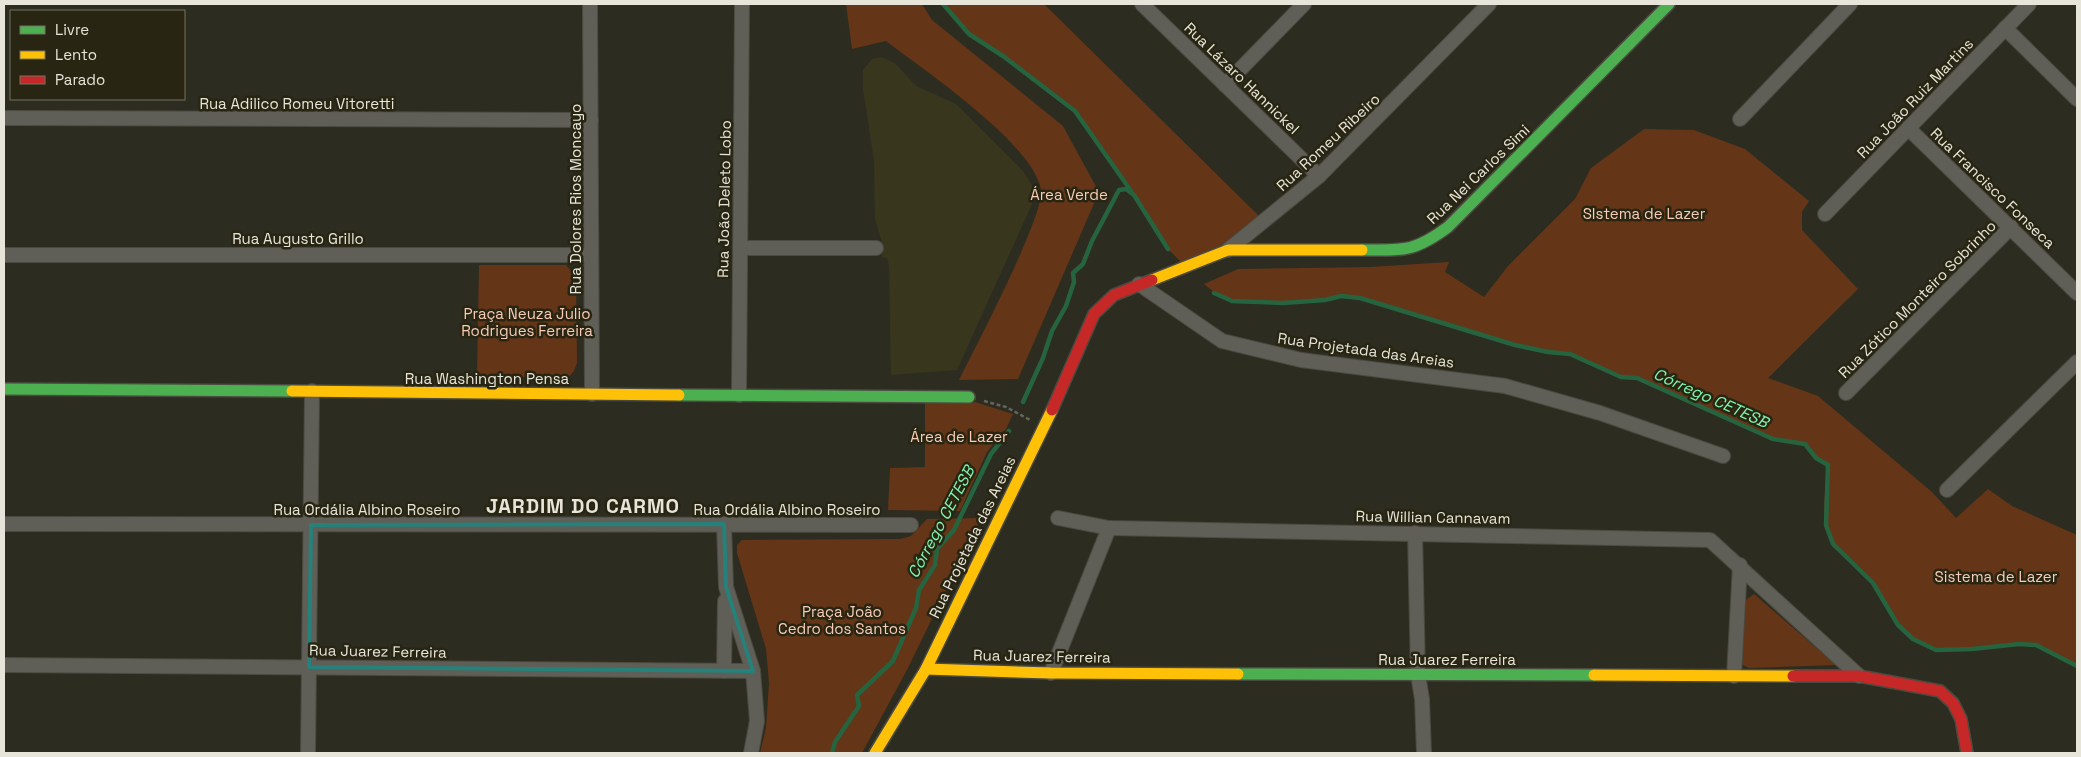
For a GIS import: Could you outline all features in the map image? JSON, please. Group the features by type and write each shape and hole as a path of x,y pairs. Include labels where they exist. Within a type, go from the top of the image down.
{"street":[{"name":"Rua Dolores Rios Moncayo","path":"590,4 592,394"},
{"name":"Rua João Deleto Lobo","path":"739,395 742,4"},
{"name":"Rua Lázaro Hannickel","path":"1142,4 1319,176"},
{"path":"1225,85 1304,4"},
{"name":"Rua Romeu Ribeiro","path":"1139,284 1223,252 1319,176 1489,4"},
{"name":"Rua Nei Carlos Simi","path":"1223,252 1406,250 1428,242 1448,227 1669,4"},
{"path":"1740,118 1850,4"},
{"name":"Rua João Ruiz Martins","path":"1824,214 2029,4"},
{"path":"2005,28 2077,99"},
{"name":"Rua Adilico Romeu Vitoretti","path":"4,118 591,120"},
{"name":"Rua Francisco Fonseca","path":"1908,128 2077,293"},
{"name":"Rua Zótico Monteiro Sobrinho","path":"1846,393 2011,227"},
{"path":"740,248 876,248"},
{"name":"Rua Augusto Grillo","path":"4,255 591,255"},
{"name":"Rua Projetada das Areias","path":"875,753 926,669 1045,426 1094,314 1114,294 1139,284 1222,341 1301,360 1505,386 1600,413 1723,456"},
{"path":"1947,490 2077,362"},
{"name":"Rua Washington Pensa","path":"4,389 970,397"},
{"path":"308,753 312,391"},
{"name":"Rua Willian Cannavam","path":"1058,518 1109,528 1710,540 1740,565 1859,676"},
{"name":"Rua Ordália Albino Roseiro","path":"4,524 311,526 724,524 911,526"},
{"path":"724,524 726,587 724,671"},
{"path":"1051,673 1109,528"},
{"path":"1415,533 1418,675 1422,699 1424,753"},
{"path":"1734,676 1740,565"},
{"path":"726,587 753,672 757,721 750,753"},
{"name":"Rua Juarez Ferreira","path":"4,666 753,672"},
{"name":"Rua Juarez Ferreira","path":"926,669 1051,673 1859,676 1939,691 1958,710 1967,736 1967,753"}],"path":[{"path":"970,397 1006,408 1029,420"}],"highlighted area":[{"path":"724,524 726,587 753,671 309,667 311,525"}],"shaded area":[{"path":"881,57 895,63 916,86 956,104 1023,171 1033,187 1032,204 957,370 891,375 889,266 887,258 882,257 883,246 875,219 874,161 863,89 863,70 872,59"}],"green space":[{"name":"Área Verde","path":"846,4 922,4 932,20 1063,126 1099,192 1018,379 959,380 1008,282 1040,203 1041,189 1033,170 1018,150 998,129 950,89 886,41 852,49"},
{"path":"943,4 1044,4 1259,216 1223,246 1182,263 1168,249 1134,195 1075,111 1003,56 969,34"},
{"name":"Sistema de Lazer","path":"1644,129 1694,130 1745,149 1809,201 1802,212 1802,230 1858,289 1768,378 1818,396 1932,492 1956,518 1988,489 2012,506 2077,535 2077,665 2052,651 2024,643 1949,651 1937,650 1915,641 1899,624 1874,584 1834,544 1826,526 1824,511 1828,465 1816,458 1805,444 1773,439 1637,378 1621,377 1570,354 1548,352 1515,345 1360,298 1343,296 1324,300 1260,303 1229,298 1215,292 1204,284 1238,269 1370,267 1449,262 1445,272 1484,297 1508,266 1575,199 1591,168"},
{"name":"Praça Neuza Julio Rodrigues Ferreira","path":"479,265 566,265 576,277 577,363 569,377 477,377"},
{"name":"Área de Lazer","path":"975,402 1013,414 1006,429 987,452 960,511 888,510 890,468 925,467 925,403"},
{"name":"Praça João Cedro dos Santos","path":"981,518 908,668 862,753 760,753 766,728 769,683 766,649 737,553 737,545 742,540 900,539 911,536 927,519"},
{"path":"1754,594 1836,665 1749,668 1741,664 1746,600"}],"waterway":[{"path":"943,4 969,34 1003,56 1075,111 1131,191"},
{"name":"Córrego CETESB","path":"1023,402 1043,358 1052,331 1066,306 1074,282 1073,273 1083,264 1092,241 1119,190 1126,189 1134,195 1168,249"},
{"name":"Córrego CETESB","path":"1214,293 1232,301 1283,303 1325,300 1341,296 1360,298 1515,345 1548,352 1570,354 1621,377 1637,378 1773,439 1805,444 1816,458 1828,465 1826,525 1833,544 1873,583 1898,625 1913,639 1936,650 1972,649 2019,644 2036,645 2077,666"},
{"name":"Córrego CETESB","path":"832,753 835,742 859,706 857,695 893,661 916,608 919,590 935,565 937,549 954,530 991,454 1009,431"}],"traffic: fast":[{"path":"1362,250 1398,250 1416,246 1426,242 1448,227 1669,4"},
{"path":"4,389 292,391"},
{"path":"679,395 969,397"},
{"path":"1238,674 1594,675"}],"traffic: slow":[{"path":"1152,280 1228,250 1362,250"},
{"path":"292,391 679,395"},
{"path":"875,753 926,669 1052,410"},
{"path":"926,669 1051,673 1238,674"},
{"path":"1594,675 1793,676"}],"traffic: jam":[{"path":"1052,410 1094,314 1114,295 1152,280"},
{"path":"1793,676 1859,676 1940,691 1953,703 1961,719 1967,753"}],"district":[{"name":"JARDIM DO CARMO","path":"583,506"}],"park label":[{"name":"SIstema de Lazer","path":"1644,213"}]}
